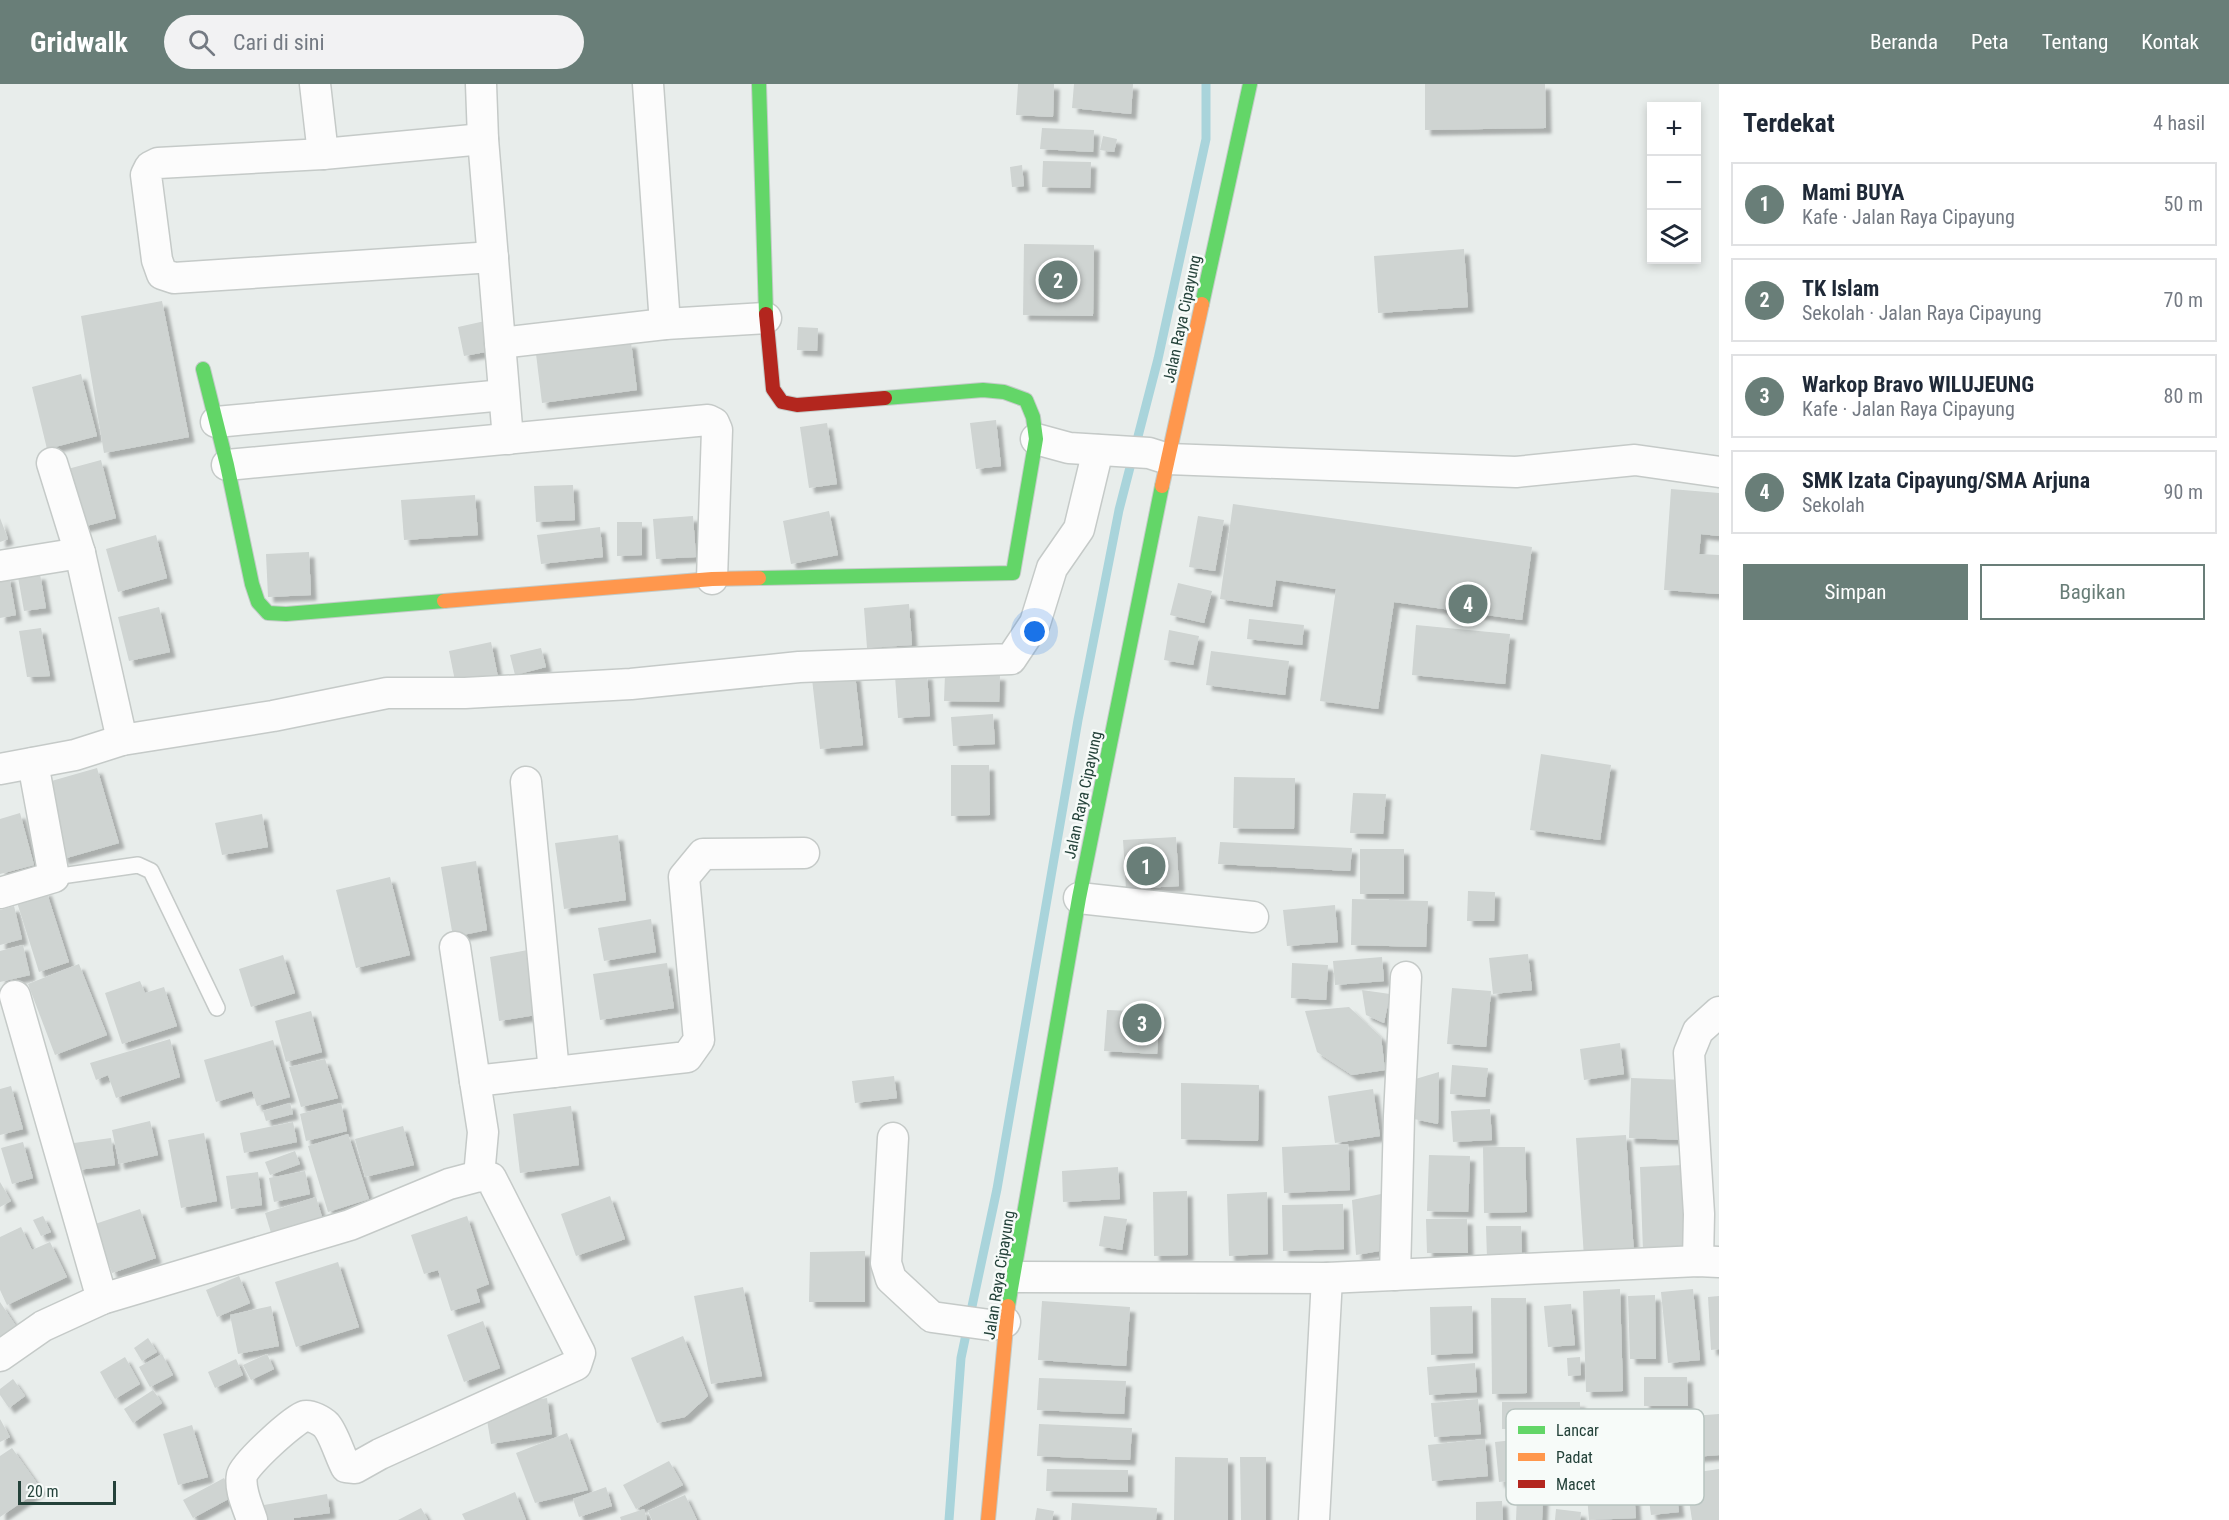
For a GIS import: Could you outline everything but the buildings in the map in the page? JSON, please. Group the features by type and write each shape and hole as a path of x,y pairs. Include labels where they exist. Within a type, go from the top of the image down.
{"street":[{"path":"315,84 323,154"},
{"path":"481,84 483,139 508,439"},
{"path":"648,84 665,324"},
{"path":"203,369 227,465 252,584 258,602 268,613 286,614 712,579 1013,573 1036,439 1033,417 1026,400 1004,392 983,390 797,405 785,404 777,399 773,389 766,318 759,84"},
{"name":"Jalan Raya Cipayung","path":"987,1520 998,1323 1015,1277 1079,898 1159,456 1250,84"},
{"path":"483,139 323,154 158,163 150,167 146,175 157,260 162,273 174,278 493,257"},
{"path":"500,343 665,324 766,318"},
{"path":"216,422 504,395"},
{"path":"227,465 708,420 714,423 717,430 712,579"},
{"path":"1036,439 1083,449 1159,456 1516,472 1635,460 1719,472"},
{"path":"0,769 75,755 123,740 273,716 387,693 465,693 595,686 799,667 1011,659 1035,623 1052,568 1079,529 1083,449"},
{"path":"52,463 80,553 123,740"},
{"path":"0,566 80,553"},
{"path":"0,893 54,878 33,763"},
{"path":"526,782 554,1072"},
{"path":"475,1081 687,1057 699,1041 684,877 703,854 804,853"},
{"path":"1079,898 1253,917"},
{"path":"454,947 483,1132 479,1176"},
{"path":"1395,1275 1399,1116 1406,977"},
{"path":"15,996 102,1299"},
{"path":"1015,1277 1327,1278 1708,1261 1699,1214 1689,1053 1698,1031 1719,1012"},
{"path":"893,1137 886,1263 891,1279 932,1317 998,1323"},
{"path":"0,1356 43,1326 102,1299 350,1225 449,1184 479,1176 491,1178 580,1353 576,1365 380,1454 355,1468 346,1467 326,1425 313,1417 304,1416 282,1432 247,1466 242,1476 243,1495 252,1520"},
{"path":"1314,1520 1327,1278"}],"lane":[{"path":"54,878 138,865 151,871 217,1008"}],"waterway":[{"path":"949,1520 961,1358 997,1189 1078,720 1119,510 1158,359 1206,139 1206,84"}],"traffic: fast":[{"path":"759,84 766,314"},
{"path":"1202,304 1250,84"},
{"path":"203,369 227,465 252,584 258,602 268,613 286,614 444,601"},
{"path":"759,578 1013,573 1036,439 1033,417 1026,400 1004,392 983,390 885,398"},
{"path":"1008,1306 1079,898 1162,486"}],"traffic: slow":[{"path":"1162,486 1202,304"},
{"path":"444,601 712,579 759,578"},
{"path":"988,1520 1008,1306"}],"traffic: jam":[{"path":"766,314 773,389 782,402 797,405 885,398"}],"place":[{"name":"TK Islam","path":"1058,280"},
{"name":"SMK Izata Cipayung/SMA Arjuna","path":"1468,604"},
{"name":"Mami BUYA","path":"1146,866"},
{"name":"Warkop Bravo WILUJEUNG","path":"1142,1023"}]}
